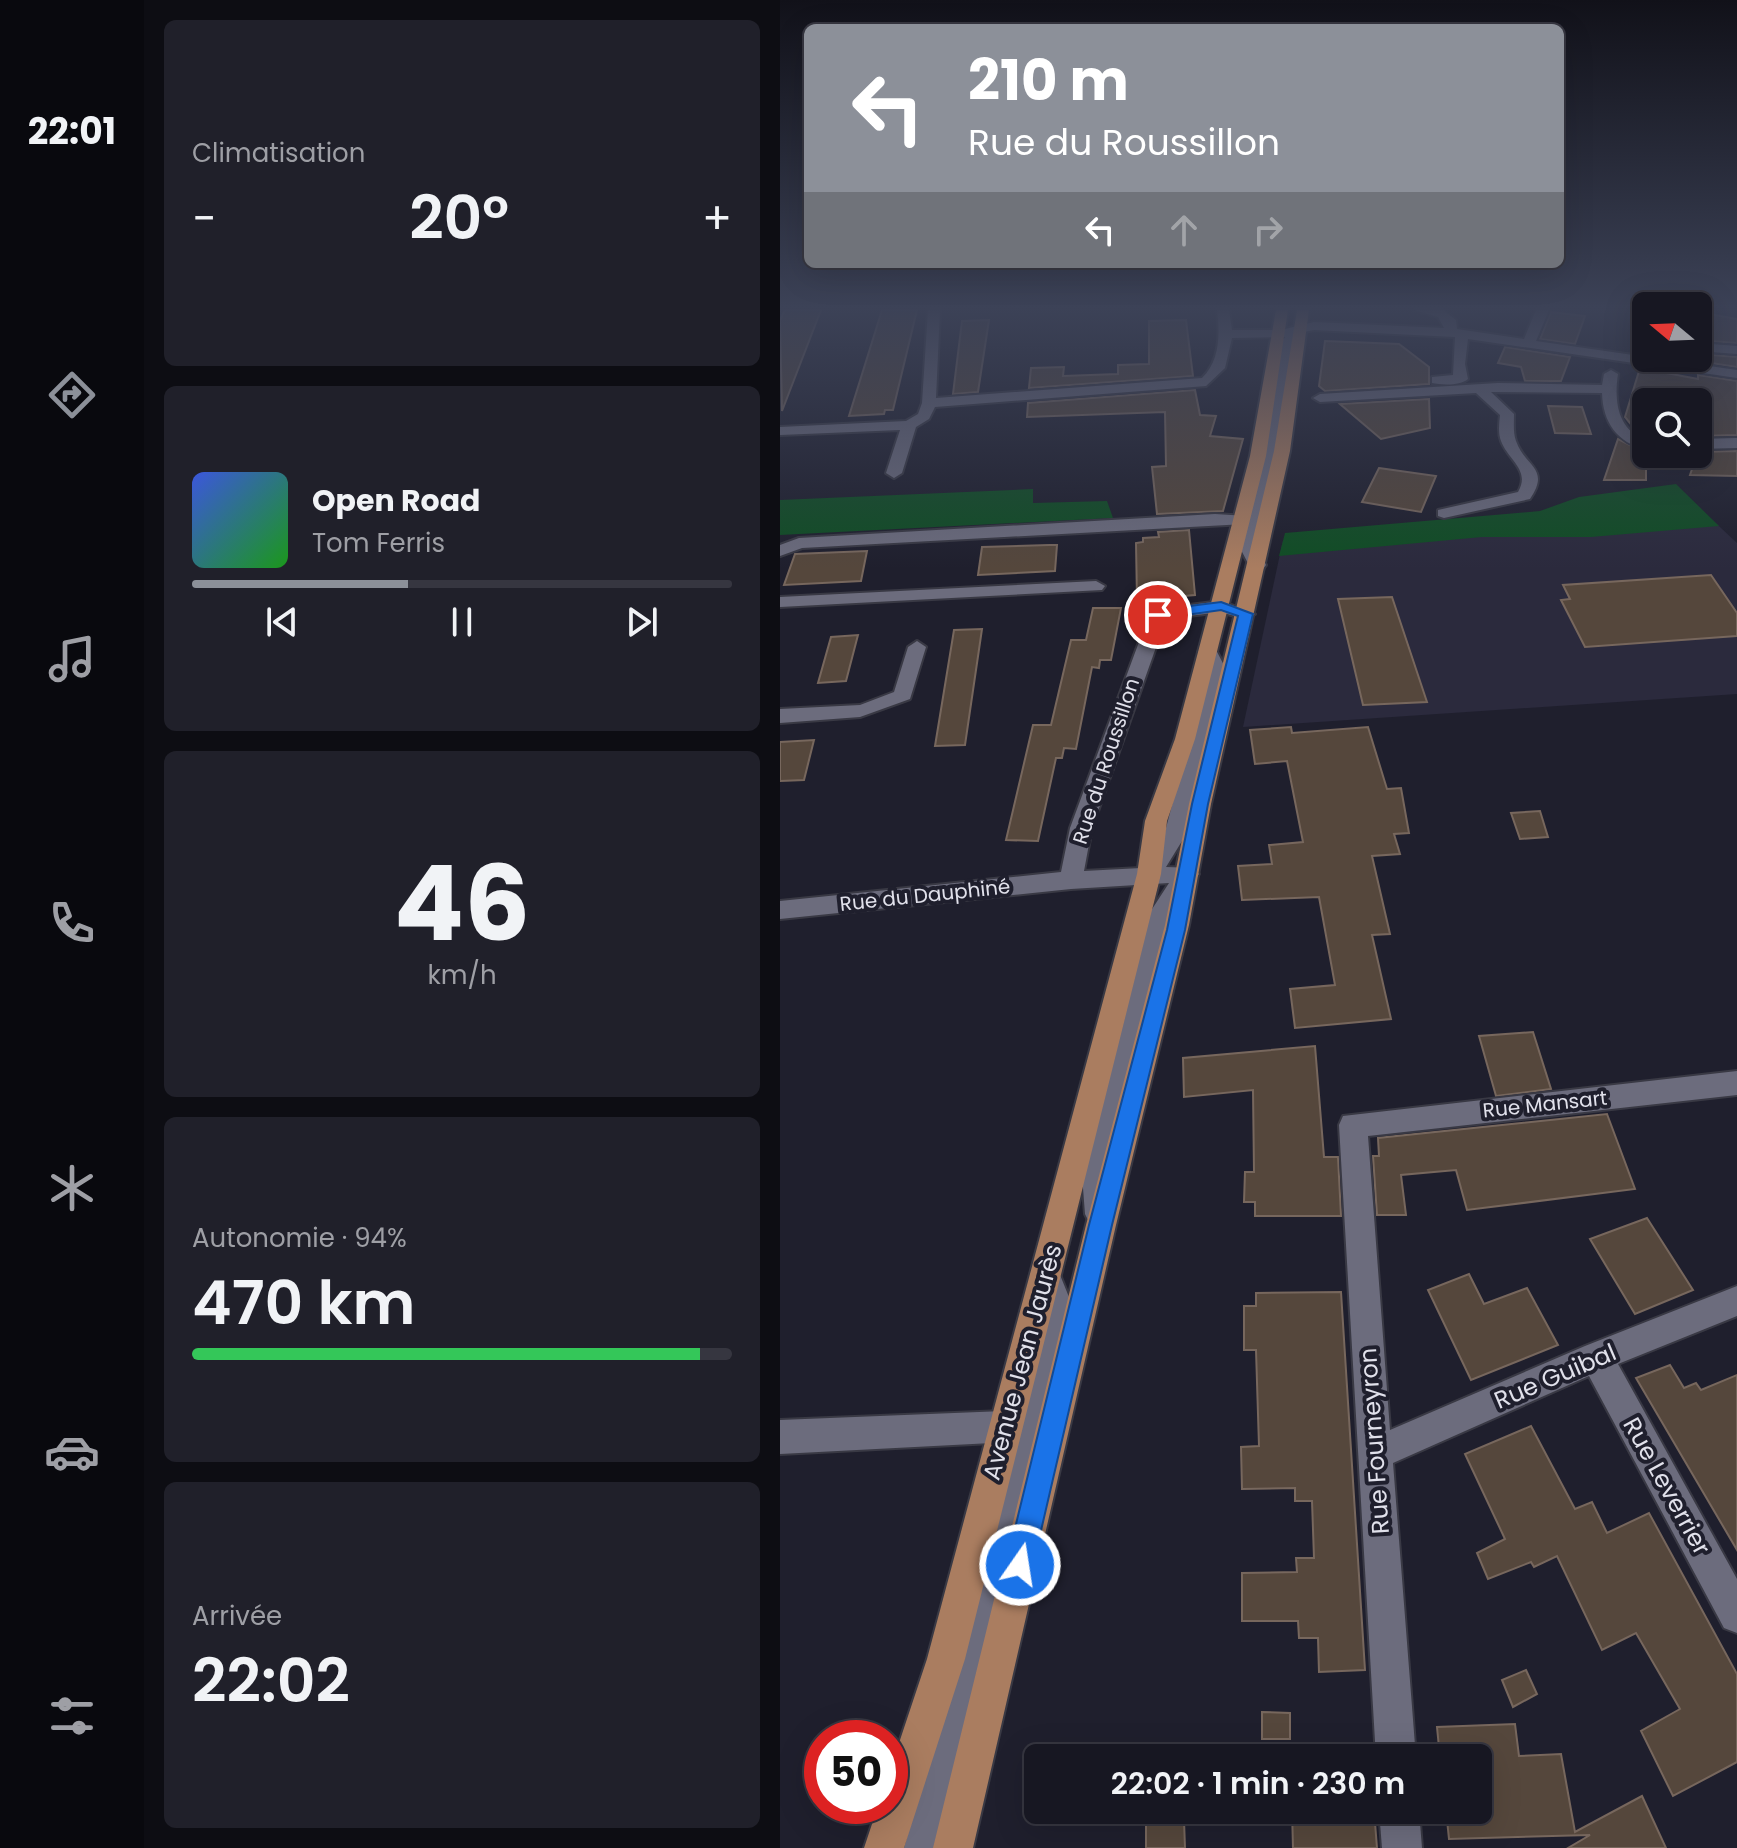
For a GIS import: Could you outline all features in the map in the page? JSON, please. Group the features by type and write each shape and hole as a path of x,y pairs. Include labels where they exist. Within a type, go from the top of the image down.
{"main road":[{"path":"1208,652 1243,520 1268,396"},
{"name":"Avenue Jean Jaurès","path":"953,1848 1187,874 1257,565 1290,396"},
{"name":"Avenue Jean Jaurès","path":"884,1848 946,1659 1149,874"}],"street":[{"path":"780,431 909,425 924,416 929,396"},
{"path":"929,403 1018,396"},
{"path":"1257,565 1249,548 1278,396"},
{"path":"1320,398 1348,396"},
{"path":"1444,513 1524,496 1531,488 1532,475 1508,441 1507,414 1488,396"},
{"path":"1608,396 1610,411 1622,432 1632,437"},
{"path":"894,473 909,425"},
{"path":"1712,444 1737,443"},
{"path":"780,551 799,543 1215,519 1243,520"},
{"path":"780,602 1096,586"},
{"path":"1221,606 1246,614"},
{"name":"Rue du Roussillon","path":"1071,880 1081,828 1158,615 1221,606"},
{"path":"780,716 877,707 903,695 917,647"},
{"path":"1149,874 1176,833 1217,671 1208,652"},
{"name":"Rue du Dauphiné","path":"780,910 1071,880 1187,874"},
{"name":"Rue Mansart","path":"1353,1125 1737,1083"},
{"name":"Rue Fourneyron","path":"1353,1125 1395,1744"},
{"path":"924,1848 1009,1526 1057,1307 1045,1275"},
{"name":"Rue Guibal","path":"1375,1448 1737,1301"},
{"name":"Rue Leverrier","path":"1596,1357 1737,1615"},
{"path":"780,1437 1004,1428"},
{"path":"1400,1824 1402,1848"}],"shaded area":[{"path":"1689,498 1737,543 1737,694 1243,727 1283,540"}],"green space":[{"path":"1676,484 1719,526 1591,537 1482,537 1279,556 1285,533 1540,511 1579,497"},
{"path":"1033,489 1033,503 1107,501 1113,518 780,535 780,500"}],"building":[{"path":"782,396 788,396 782,411"},
{"path":"855,396 896,396 893,410 885,410 884,414 849,416"},
{"path":"1115,396 1196,396 1200,415 1216,416 1210,436 1243,439 1223,511 1157,514 1152,467 1166,466 1165,412 1027,417 1028,403"},
{"path":"1631,396 1632,396 1632,426 1625,417"},
{"path":"1712,396 1737,396 1737,435 1712,436"},
{"path":"1429,399 1430,428 1381,439 1340,404"},
{"path":"1548,406 1582,407 1591,434 1555,433"},
{"path":"1618,439 1632,446 1632,468 1646,468 1646,480 1604,480"},
{"path":"1737,451 1737,476 1690,475 1692,468 1712,468 1712,452"},
{"path":"1379,468 1436,476 1421,512 1362,502"},
{"path":"1189,530 1195,595 1137,600 1136,543 1143,542 1143,538 1159,537 1158,532"},
{"path":"1057,545 1055,571 978,575 982,547"},
{"path":"867,551 861,581 784,585 795,554"},
{"path":"1711,575 1737,613 1737,636 1585,647 1561,600 1570,599 1563,585"},
{"path":"1392,597 1427,702 1363,705 1338,599"},
{"path":"1093,608 1121,608 1111,660 1100,660 1099,668 1092,667 1076,749 1064,748 1062,758 1056,758 1038,841 1006,840 1033,725 1051,725 1071,640 1086,640"},
{"path":"982,629 965,745 935,746 954,630"},
{"path":"858,635 846,681 818,683 831,637"},
{"path":"1291,727 1292,733 1368,727 1387,789 1401,788 1409,833 1394,834 1400,854 1372,856 1390,934 1372,935 1391,1019 1295,1028 1290,989 1335,985 1319,897 1242,900 1238,866 1272,864 1269,845 1303,842 1287,761 1255,764 1250,730"},
{"path":"814,740 804,780 780,781 780,742"},
{"path":"1540,811 1548,837 1520,839 1511,813"},
{"path":"1533,1032 1551,1089 1496,1096 1479,1036"},
{"path":"1315,1046 1324,1157 1338,1157 1341,1216 1255,1216 1255,1202 1244,1202 1245,1172 1254,1172 1253,1090 1184,1097 1183,1058"},
{"path":"1607,1114 1635,1189 1467,1210 1456,1170 1401,1175 1406,1215 1377,1215 1373,1156 1379,1156 1378,1138"},
{"path":"1647,1218 1693,1290 1635,1314 1590,1239"},
{"path":"1469,1274 1484,1304 1527,1288 1558,1345 1471,1380 1428,1290"},
{"path":"1341,1292 1365,1670 1319,1672 1318,1638 1299,1638 1298,1621 1242,1621 1242,1573 1297,1572 1296,1558 1314,1558 1312,1501 1295,1501 1295,1488 1242,1489 1241,1447 1259,1446 1256,1350 1244,1350 1244,1306 1256,1306 1256,1293"},
{"path":"1670,1365 1684,1388 1696,1383 1701,1390 1737,1375 1737,1550 1636,1378"},
{"path":"1531,1426 1575,1509 1592,1502 1607,1533 1649,1513 1737,1674 1737,1762 1673,1796 1641,1731 1680,1709 1636,1633 1602,1650 1557,1556 1534,1567 1531,1562 1488,1579 1477,1553 1505,1539 1465,1454"},
{"path":"1526,1670 1537,1694 1513,1707 1502,1680"},
{"path":"1262,1712 1290,1713 1290,1739 1262,1739"},
{"path":"1515,1724 1519,1756 1561,1754 1575,1832 1642,1796 1666,1848 1568,1848 1590,1835 1449,1839 1447,1824 1492,1824 1492,1744 1439,1744 1437,1727"},
{"path":"1146,1824 1184,1824 1185,1848 1146,1848"},
{"path":"1292,1824 1375,1824 1377,1848 1293,1848"}],"route":[{"path":"1020,1565 1101,1225 1176,930 1200,804 1246,614 1221,606 1202,606 1158,615"}]}
